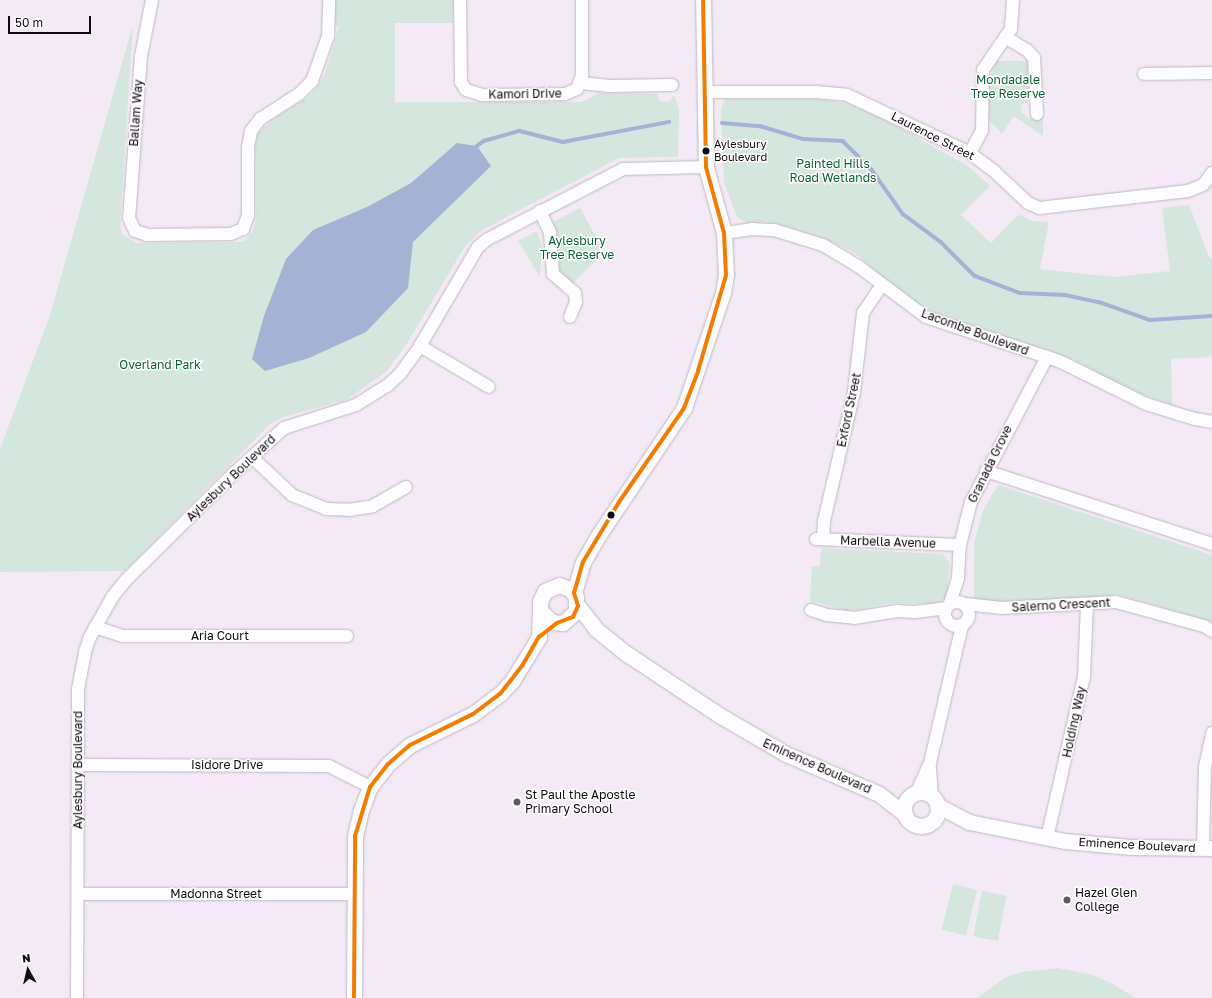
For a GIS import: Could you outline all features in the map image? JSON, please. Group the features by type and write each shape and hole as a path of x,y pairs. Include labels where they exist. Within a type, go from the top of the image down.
{"street":[{"name":"Ballam Way","path":"152,0 140,56 129,213 131,227 140,234 147,235 231,234 243,229 248,215 248,147 251,131 260,118 299,94 312,81 328,36 329,0"},
{"name":"Kamori Drive","path":"460,0 460,76 466,90 482,95 565,94 577,89 581,83"},
{"path":"582,0 581,83 610,86 672,85"},
{"path":"539,638 541,611 540,601 545,591 559,585 583,562 619,502 673,426 686,402 723,293 726,275 724,233 706,167 703,0"},
{"path":"970,153 982,130 983,70 1006,38 1012,23 1013,0"},
{"path":"1006,38 1028,50 1034,58 1037,114"},
{"path":"1144,74 1212,73"},
{"name":"Laurence Street","path":"704,92 815,92 847,95 970,153 995,172 1028,203 1039,208 1188,191 1203,185 1212,173"},
{"name":"Aylesbury Boulevard","path":"77,998 78,765 81,669 95,627 103,611 126,580 252,457 284,428 339,412 371,397 400,374 420,346 478,247 488,239 623,168 706,167"},
{"path":"540,211 550,232 553,274 575,294 576,302 570,317"},
{"name":"Lacombe Boulevard","path":"724,233 765,229 823,245 845,256 926,317 1074,367 1146,404 1195,419 1212,422"},
{"name":"Exford Street","path":"819,539 854,392 863,313 882,285"},
{"path":"420,346 489,387"},
{"name":"Granada Grove","path":"948,622 948,606 958,578 960,545 971,502 1046,357"},
{"path":"252,457 292,495 326,509 349,510 373,506 406,487"},
{"path":"986,471 1212,544"},
{"name":"Marbella Avenue","path":"819,539 960,545"},
{"path":"354,998 355,836 361,810 370,787 388,764 410,745 473,714 500,694 522,666 539,638 563,622 576,599 583,562"},
{"name":"Granada Grove","path":"958,578 966,621"},
{"path":"559,585 576,599"},
{"name":"Eminence Boulevard","path":"576,599 597,630 626,654 760,740 879,794 905,814"},
{"name":"Salerno Crescent","path":"915,612 948,606 957,601 964,604 1001,608 1087,604 1128,604 1204,626 1212,631"},
{"name":"Holding Way","path":"1047,838 1084,676 1087,604"},
{"name":"Salerno Crescent","path":"966,621 1001,608"},
{"path":"811,610 827,616 854,618 898,611 915,612 948,622 966,621 955,651 930,763 913,796 905,805 905,814 910,822 918,826 932,822 937,815 930,763"},
{"path":"541,611 547,619 563,622"},
{"name":"Eminence Boulevard","path":"563,622 597,630"},
{"path":"948,622 955,651"},
{"name":"Aria Court","path":"95,627 123,636 347,636"},
{"path":"1208,848 1205,767 1212,733"},
{"name":"Isidore Drive","path":"78,765 329,766 370,787"},
{"path":"913,796 924,793 935,801"},
{"name":"Eminence Boulevard","path":"879,794 913,796"},
{"name":"Eminence Boulevard","path":"935,801 969,822"},
{"name":"Eminence Boulevard","path":"932,822 969,822 1047,838 1131,847 1208,848"},
{"name":"Madonna Street","path":"78,894 354,894"}],"green space":[{"name":"Overland Park","path":"334,0 454,0 453,23 395,23 395,102 582,102 599,93 657,94 661,102 670,101 674,95 679,108 678,157 619,158 482,230 464,248 406,345 386,372 346,400 287,416 270,424 125,571 0,572 0,449 50,315 133,25 120,225 122,234 136,243 237,242 243,241 253,231 256,218 255,146 258,133 272,120 308,97 318,86 325,73 339,26 334,25"},
{"name":"Mondadale Tree Reserve","path":"996,61 1028,61 1028,102 1021,105 1022,113 1028,118 1043,117 1043,136 1014,116 1002,134 989,120 988,82"},
{"name":"Painted Hills Road Wetlands","path":"725,99 817,99 849,104 882,118 968,166 990,186 961,215 991,243 1019,214 1031,221 1049,222 1040,269 1114,277 1170,271 1162,208 1189,205 1210,259 1212,258 1212,357 1171,359 1172,405 1125,388 1075,360 937,314 910,300 856,254 833,242 799,230 765,222 745,223 737,217 724,183 721,109"},
{"name":"Aylesbury Tree Reserve","path":"580,208 601,247 597,259 573,283 558,271 549,224"},
{"name":"Aylesbury Tree Reserve","path":"537,231 542,247 540,277 518,241"},
{"path":"998,485 1212,555 1212,622 1117,594 1081,599 1006,602 974,599 974,543 983,510"},
{"path":"821,548 943,554 950,564 945,598 936,604 892,603 849,611 810,601 812,566 820,566"},
{"path":"953,884 977,890 966,936 942,930"},
{"path":"982,891 1007,896 998,941 973,936"},
{"path":"1058,968 1093,975 1113,984 1135,998 977,998 1006,977 1022,972"}],"water":[{"path":"457,143 477,146 491,166 413,242 408,288 366,332 309,358 265,371 252,359 264,316 286,259 313,230 367,207 411,183"}],"waterway":[{"path":"477,146 484,141 520,131 563,142 669,122"},
{"path":"722,123 760,126 803,139 843,141 872,170 903,214 941,242 975,276 1020,293 1065,295 1099,302 1150,320 1212,316"}],"transit line":[{"path":"354,998 355,836 370,787 388,764 410,745 473,714 500,694 522,666 539,637 557,623 573,617 578,606 574,593 583,562 619,502 684,408 698,371 726,275 724,233 706,167 703,0"}],"place":[{"name":"Aylesbury Boulevard","path":"706,151"},
{"name":"St Paul the Apostle Primary School","path":"517,802"},
{"name":"Hazel Glen College","path":"1067,900"}]}
